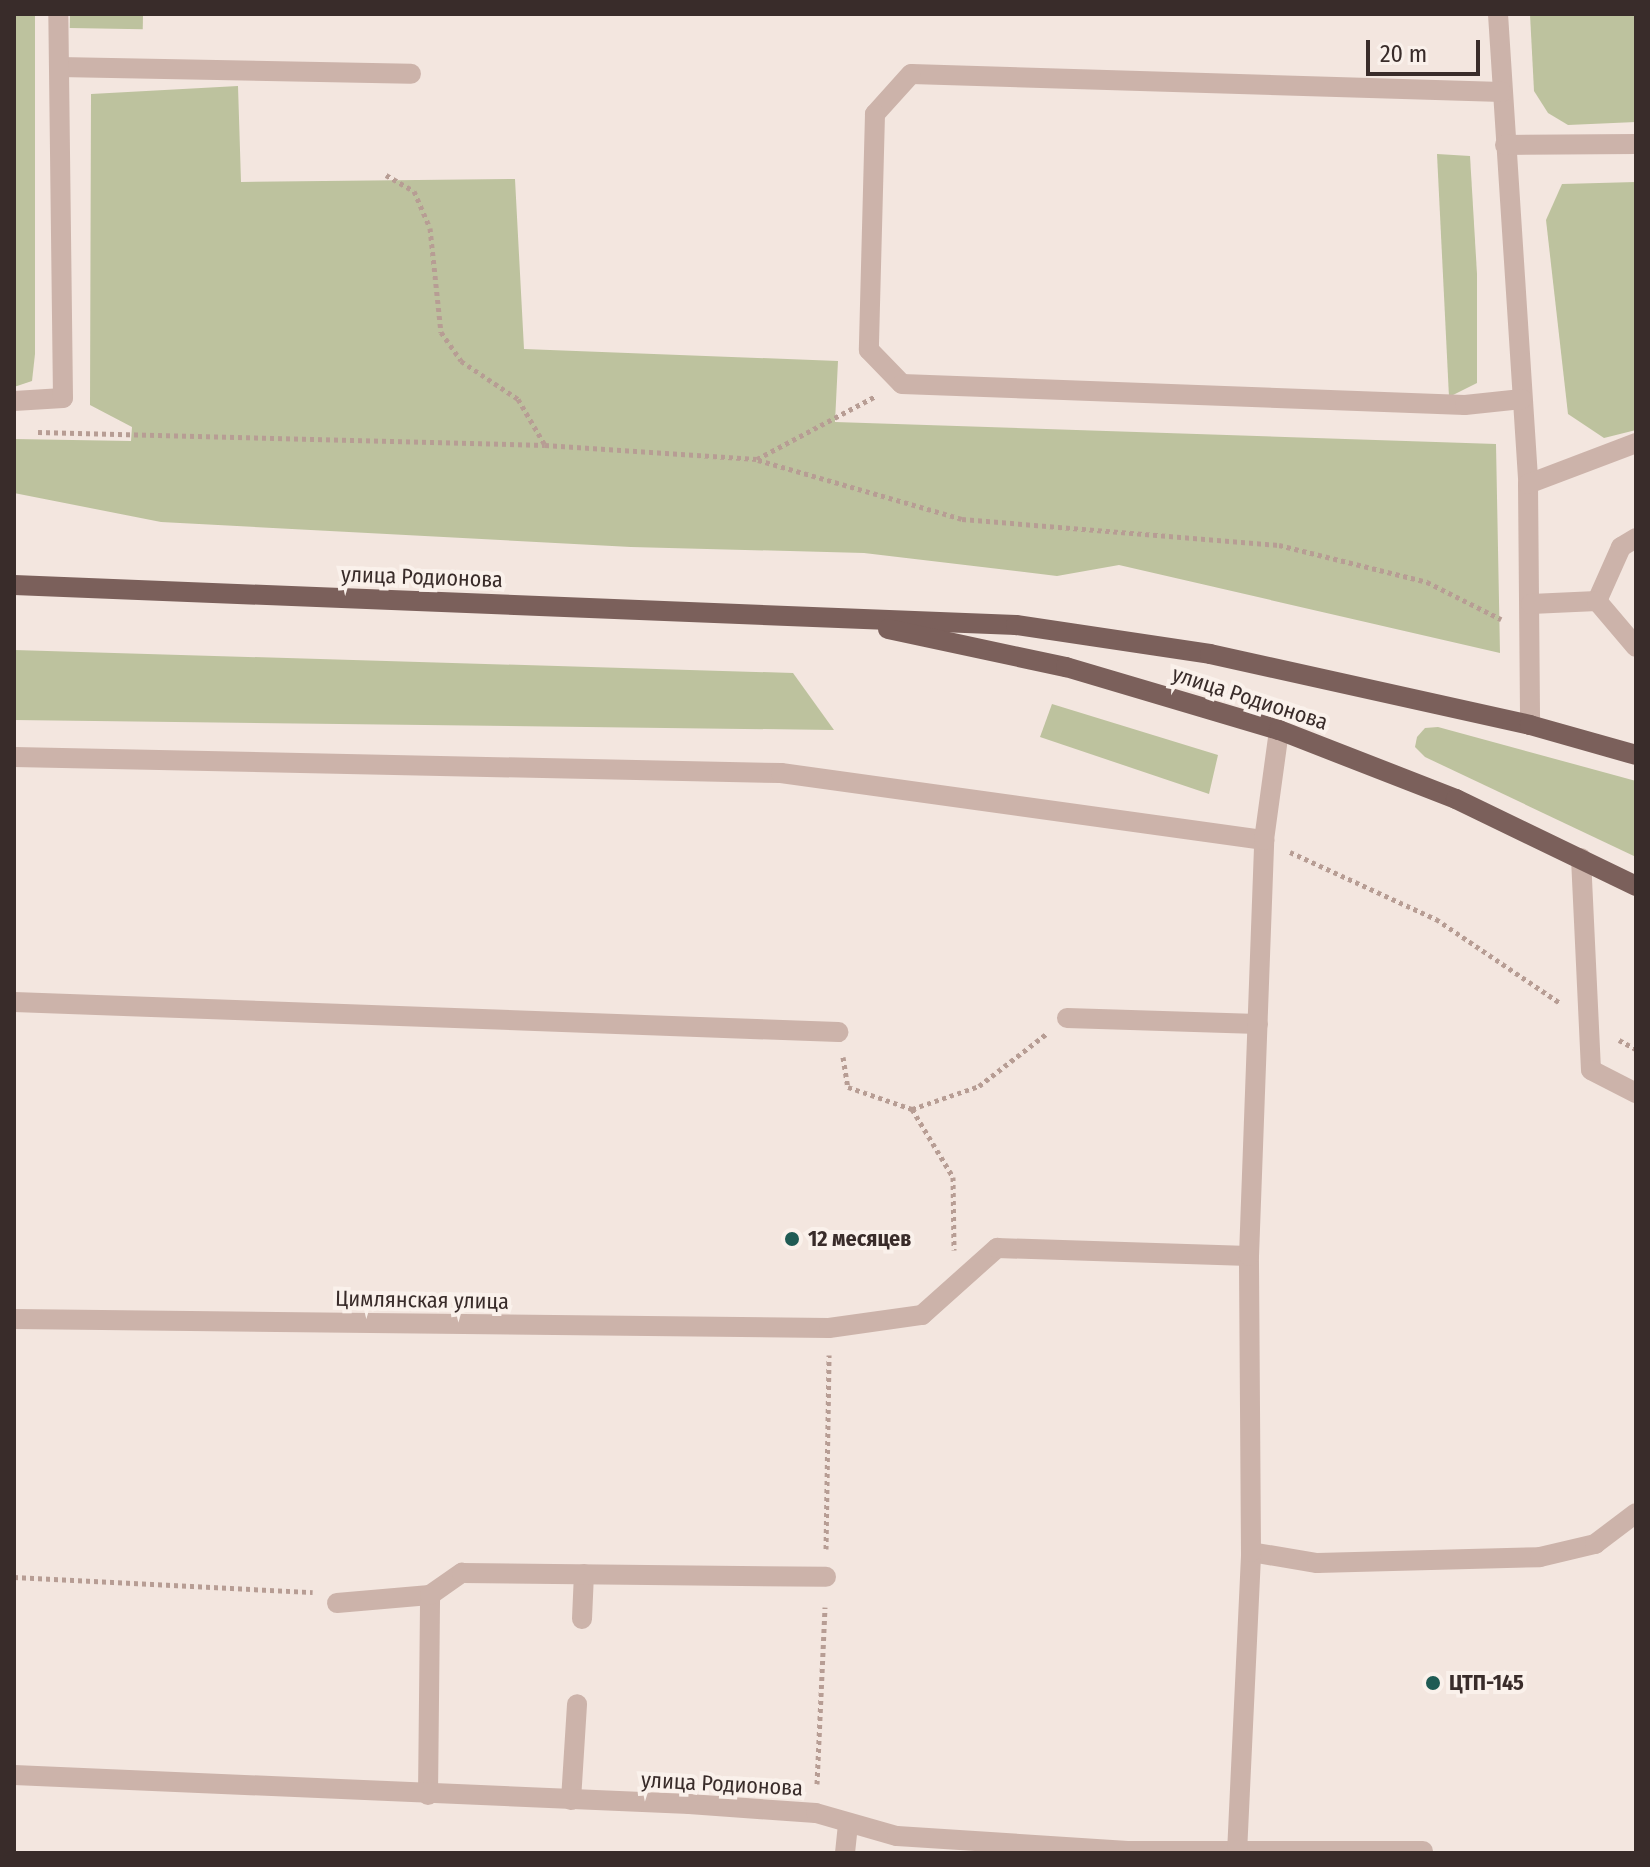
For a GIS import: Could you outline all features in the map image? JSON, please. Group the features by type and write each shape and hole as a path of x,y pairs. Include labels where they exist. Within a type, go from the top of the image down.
{"main road":[{"name":"улица Родионова","path":"14,585 1016,625 1210,654 1530,725 1636,755"},
{"name":"улица Родионова","path":"829,616 1066,667 1279,730 1456,799 1636,886"}],"street":[{"path":"14,401 63,398 58,14"},
{"path":"1498,14 1528,484 1530,725"},
{"path":"59,67 411,74"},
{"path":"1502,92 911,74 875,114 869,350 902,384 1465,405 1522,399"},
{"path":"1505,145 1636,144"},
{"path":"1528,484 1636,443"},
{"path":"1597,601 1621,547 1636,538"},
{"path":"1531,604 1597,601"},
{"path":"1597,601 1636,647"},
{"path":"1237,1853 1251,1552 1249,1256 1264,840 1279,730"},
{"path":"14,757 781,773 1264,840"},
{"path":"1581,858 1591,1070 1636,1093"},
{"path":"14,1002 838,1032"},
{"path":"1067,1018 1258,1024"},
{"name":"Цимлянская улица","path":"14,1319 829,1328 922,1315 997,1248 1249,1256"},
{"path":"1251,1552 1317,1563 1540,1557 1595,1544 1636,1513"},
{"path":"337,1603 430,1595 462,1573 826,1577"},
{"path":"582,1619 584,1574"},
{"path":"428,1795 430,1595"},
{"path":"571,1800 577,1704"},
{"name":"улица Родионова","path":"14,1775 816,1813 897,1836 1128,1852 1423,1852"},
{"path":"845,1853 848,1824"}],"path":[{"path":"386,175 414,191 430,228 441,332 461,361 518,399 545,445"},
{"path":"757,459 902,384"},
{"path":"29,432 545,445 757,459 962,519 1279,545 1427,582 1530,634"},
{"path":"1264,840 1436,919 1590,1024 1636,1049"},
{"path":"838,1032 848,1087 912,1109 979,1086 1067,1018"},
{"path":"912,1109 953,1177 954,1287"},
{"path":"14,1577 326,1593 337,1603"}],"green space":[{"path":"14,14 35,14 35,354 32,381 14,387"},
{"path":"70,14 143,15 143,29 70,28"},
{"path":"1530,14 1636,14 1636,122 1568,125 1548,113 1534,91"},
{"path":"238,86 241,182 515,179 524,349 838,361 835,422 1496,444 1500,653 1119,565 1057,576 864,553 631,547 161,522 14,493 14,439 131,441 132,427 90,405 91,94"},
{"path":"1437,154 1470,156 1477,274 1477,383 1449,397"},
{"path":"1636,182 1636,430 1604,438 1568,414 1546,220 1562,184"},
{"path":"14,650 793,673 834,730 14,720"},
{"path":"1052,704 1218,755 1209,794 1040,737"},
{"path":"1438,727 1636,781 1636,857 1425,757 1415,747 1417,737 1425,728"}],"place":[{"name":"12 месяцев","path":"792,1239"},
{"name":"ЦТП-145","path":"1433,1683"}]}
